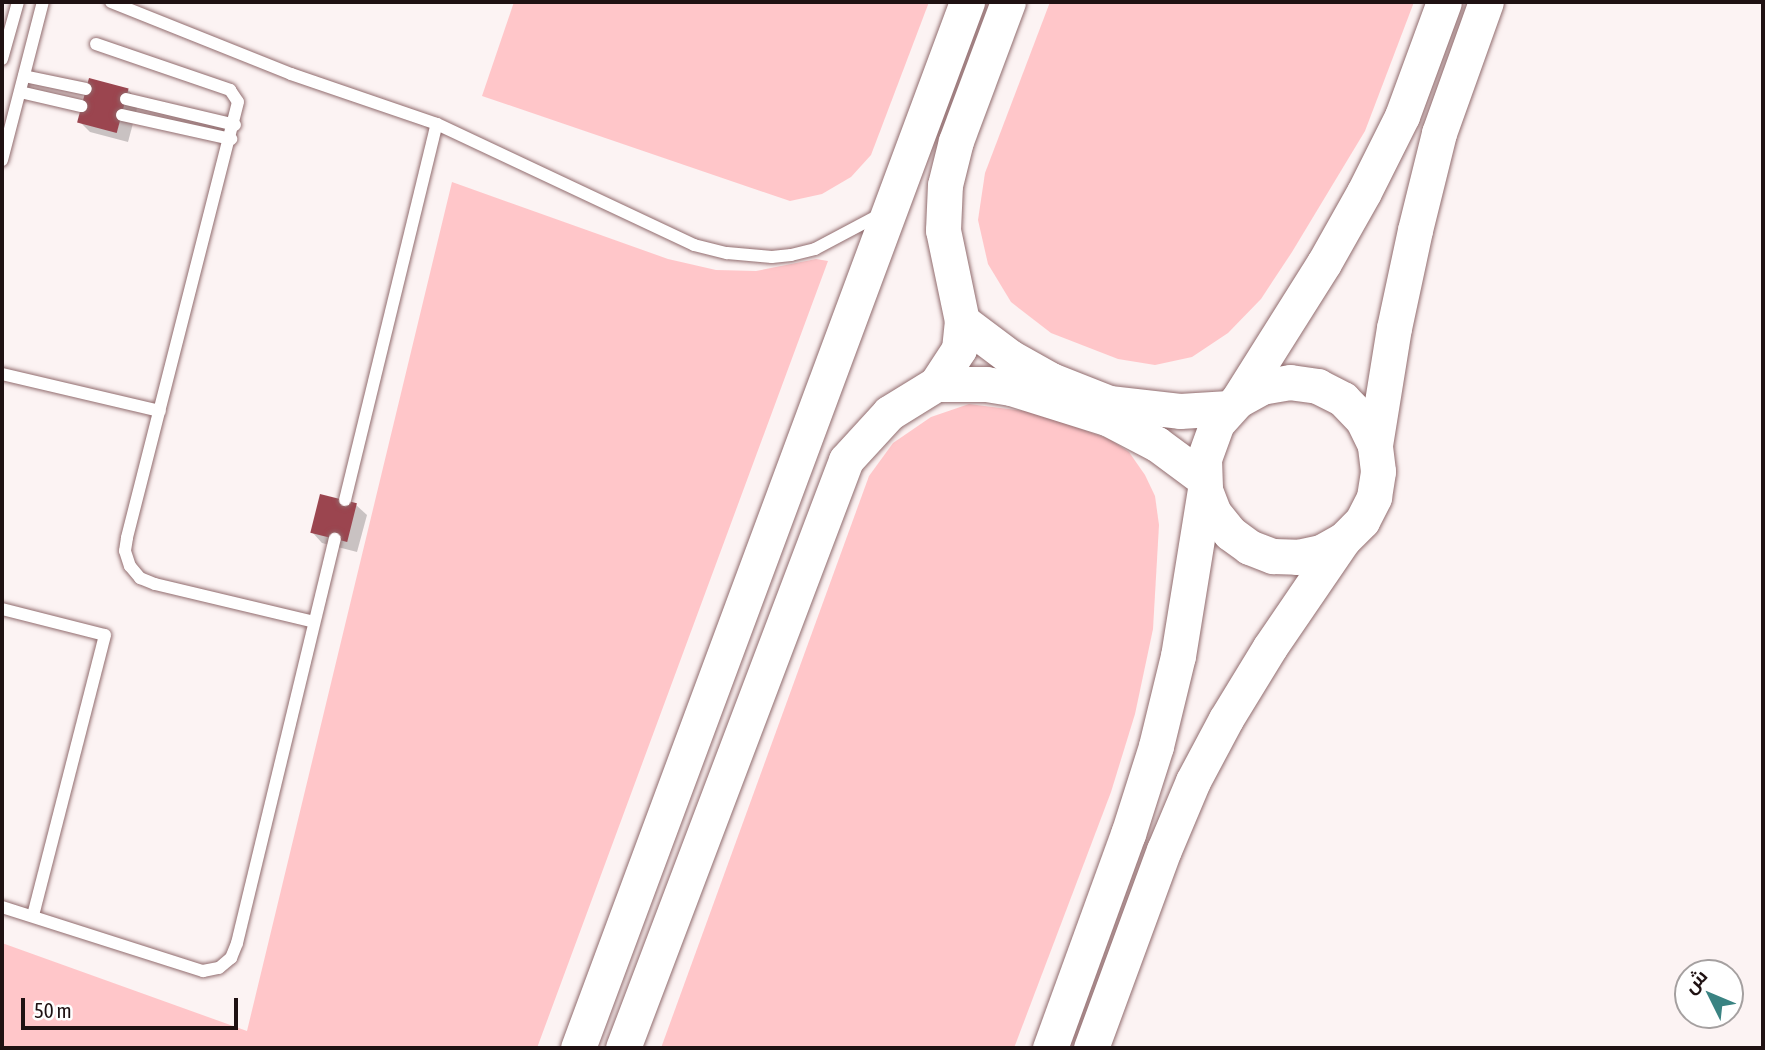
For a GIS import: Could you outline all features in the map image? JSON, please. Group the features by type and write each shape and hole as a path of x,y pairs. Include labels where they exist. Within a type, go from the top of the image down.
{"main road":[{"path":"578,1048 967,2"},
{"path":"623,1048 846,460 889,413 936,384 959,349 962,321 943,230 945,185 956,141 1008,2"},
{"path":"1050,1048 1128,834 1156,746 1178,656 1208,440 1324,263 1364,192 1402,116 1444,2"},
{"path":"1091,1048 1164,850 1194,781 1226,719 1264,657 1343,540 1362,521 1374,497 1378,471 1375,445 1394,328 1415,230 1439,133 1486,2"},
{"path":"962,321 1010,357 1051,380 1109,403 1180,411 1233,405 1262,387 1290,382 1318,386 1343,399 1363,420 1375,445"},
{"path":"936,384 986,384 1011,388 1107,418 1157,444 1204,484 1214,513 1230,533 1261,551 1297,557 1321,552 1343,540"},
{"path":"778,513 818,528"}],"lane":[{"path":"2,59 18,2"},
{"path":"2,160 43,2"},
{"path":"111,2 291,74 437,124 665,234 727,253 772,257 815,248 845,236 891,207"},
{"path":"96,44 230,90 238,102 231,139 127,538 125,551 130,566 140,578 155,584 314,622"},
{"path":"24,76 86,89"},
{"path":"20,92 82,106"},
{"path":"126,99 234,125"},
{"path":"122,115 231,139"},
{"path":"345,500 437,124"},
{"path":"2,374 160,411"},
{"path":"2,907 203,971 219,968 231,958 237,943 335,539"},
{"path":"2,608 105,635 33,916"}],"shaded area":[{"path":"514,2 929,2 871,155 851,177 822,194 790,201 482,96"},
{"path":"1050,2 1414,2 1365,131 1292,252 1261,299 1228,333 1192,357 1155,365 1118,359 1051,333 1011,302 988,264 978,220 985,173"},
{"path":"452,182 668,259 716,270 756,271 816,259 828,261 537,1048 2,1048 2,943 247,1031"},
{"path":"969,404 1033,412 1109,439 1129,452 1145,475 1155,496 1159,525 1153,629 1135,714 1111,792 1014,1048 661,1048 869,476 893,443 931,417"}],"building":[{"path":"89,78 129,89 117,133 77,122"},
{"path":"320,494 357,503 347,542 310,533"}]}
